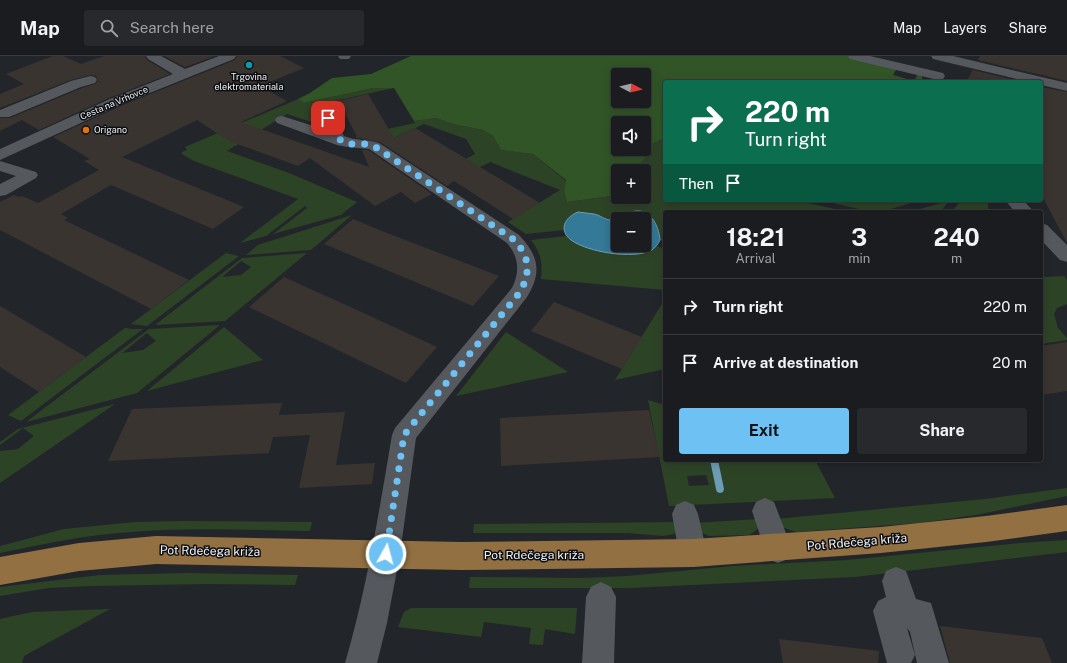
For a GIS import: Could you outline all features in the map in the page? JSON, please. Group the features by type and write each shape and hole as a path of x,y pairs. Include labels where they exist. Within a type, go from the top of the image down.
{"main road":[{"name":"Pot Rdečega križa","path":"0,571 79,557 156,550 470,556 693,553 881,540 986,529 1067,518"}],"street":[{"path":"152,56 183,74"},
{"name":"Cesta na Vrhovce","path":"0,155 49,131 183,74 230,56"},
{"path":"854,56 939,79 936,56 1037,80"},
{"path":"2,113 90,80"},
{"path":"1043,81 1067,87"},
{"path":"323,107 338,139"},
{"path":"2,113 19,120"},
{"path":"282,120 338,139 346,144 366,144 374,146 503,232 524,252 527,266 527,278 520,292 404,435 386,554 372,623 361,663"},
{"path":"34,126 49,131"},
{"path":"0,166 30,175 0,191"},
{"path":"1016,202 1023,210"},
{"path":"1043,231 1067,256"},
{"path":"765,511 778,548"},
{"path":"685,514 693,553"},
{"path":"896,582 934,663"},
{"path":"598,663 601,597"},
{"path":"900,660 888,611 917,624"}],"green space":[{"path":"411,56 857,56 897,68 893,75 910,80 663,80 663,139 651,145 651,116 611,116 611,156 647,156 640,164 611,164 611,196 567,202 564,192 566,180 533,154 501,150 493,136 483,130 453,124 436,118 414,121 394,88 373,88 304,103 298,99 310,93 332,78 371,74"},
{"path":"918,74 922,76 923,80 915,80"},
{"path":"373,88 394,88 311,106 313,111 317,111 318,113 314,114 316,120 321,119 324,126 287,114 227,151 289,173 357,202 341,215 273,234 307,208 305,206 266,236 240,243 298,199 194,161 182,154 182,152 187,150 185,147 298,99 304,103"},
{"path":"436,118 453,124 483,130 493,136 501,150 533,154 566,181 564,192 567,202 611,196 611,204 651,204 651,164 638,164 647,156 651,156 651,145 663,139 663,202 803,202 840,210 663,210 663,241 660,240 657,226 651,223 651,212 611,212 611,219 595,214 565,224 564,230 526,234 508,222 560,190 490,162 449,183 436,175 475,154 466,139 424,124 385,142 363,137 357,138 356,136 415,123 414,121"},
{"path":"828,202 914,202 888,210 863,210"},
{"path":"945,202 948,202 942,210 916,210"},
{"path":"960,202 987,202 989,210 954,210"},
{"path":"352,215 311,250 246,255 258,245"},
{"path":"566,236 572,241 611,252 626,254 651,252 651,249 657,246 663,248 663,290 541,279 542,268 540,258 531,240"},
{"path":"226,253 239,256 147,326 131,324"},
{"path":"307,253 225,321 155,325 242,258","holes":["241,261 251,267 241,275 222,277"]},
{"path":"1043,275 1045,277 1064,276 1067,280 1067,304 1057,308 1054,314 1058,328 1067,340 1043,344"},
{"path":"663,302 663,369 615,380"},
{"path":"220,325 137,393 26,422 149,329","holes":["147,333 156,341 143,350 122,353"]},
{"path":"224,327 263,360 147,391"},
{"path":"125,328 143,329 21,421 8,415"},
{"path":"506,332 568,372 456,396"},
{"path":"648,400 663,404 663,462 713,462 719,490 722,490 715,462 816,462 835,498 669,506","holes":["706,475 709,485 689,486 687,476"]},
{"path":"115,404 0,483 0,451 18,449 34,436 23,428 0,445 0,442 18,429"},
{"path":"1067,488 1067,496 976,515 919,523 796,532 782,527 776,519 985,499"},
{"path":"758,519 758,529 749,535 709,536 700,532 694,523"},
{"path":"135,522 312,522 310,531 197,529 152,530 114,533 48,543 0,553 0,546 64,529"},
{"path":"680,522 678,529 674,534 663,536 627,533 473,533 474,524"},
{"path":"1067,540 1067,552 855,577 630,588 469,588 470,577 582,578 627,576 733,566 847,560 1020,543"},
{"path":"188,573 298,575 295,585 207,584 89,586 49,588 0,596 0,587 100,575"},
{"path":"411,608 577,608 575,634 545,629 543,645 529,644 531,628 484,622 481,637 398,627 404,612"},
{"path":"110,609 24,656 22,663 0,663 0,619 32,612"}],"water":[{"path":"578,212 592,214 611,220 611,252 647,252 634,254 611,253 588,248 578,244 571,240 565,232 565,224 570,217"},
{"path":"651,217 658,229 660,240 652,250"}],"building":[{"path":"53,56 63,56 81,64 104,56 145,56 147,60 170,74 109,98 39,130 22,120 0,131 0,118 10,118 95,84 98,81 96,76 90,75 71,80 0,108 0,94 24,84 6,74"},
{"path":"164,56 215,56 185,67"},
{"path":"237,56 280,56 304,68 260,86 287,101 241,122 369,167 362,150 368,150 432,194 415,203 401,192 375,206 310,158 298,166 229,141 197,120 122,157 244,207 213,229 111,185 61,214 68,218 64,220 189,280 151,309 0,230 0,202 14,195 19,197 22,196 38,203 99,170 84,161 90,159 53,137 121,106 235,60"},
{"path":"980,56 1067,56 1067,81 978,60"},
{"path":"973,70 1015,80 967,80"},
{"path":"1043,87 1067,92 1067,243 1043,198"},
{"path":"368,94 394,138 415,128 540,203 513,219 454,181 447,186 380,142 358,138 338,101"},
{"path":"353,219 499,276 473,306 324,244"},
{"path":"284,277 437,347 406,383 249,307"},
{"path":"554,302 642,337 622,369 531,331"},
{"path":"0,306 86,357 39,392 0,367"},
{"path":"1067,342 1067,391 1043,395 1043,346"},
{"path":"282,403 279,415 345,412 336,465 375,463 372,484 299,488 310,435 273,437 269,453 108,461 132,409"},
{"path":"649,410 660,457 501,466 500,418"},
{"path":"940,626 1042,638 1052,663 950,663"},
{"path":"779,639 879,651 878,663 783,663"}],"waterway":[{"path":"714,462 720,489"}],"place":[{"name":"Trgovina elektromateriala","path":"249,65"},
{"name":"Origano","path":"86,130"}],"route":[{"path":"328,118 338,139 346,144 366,144 374,146 513,239 524,252 527,266 527,278 520,292 404,435 386,554"}]}
